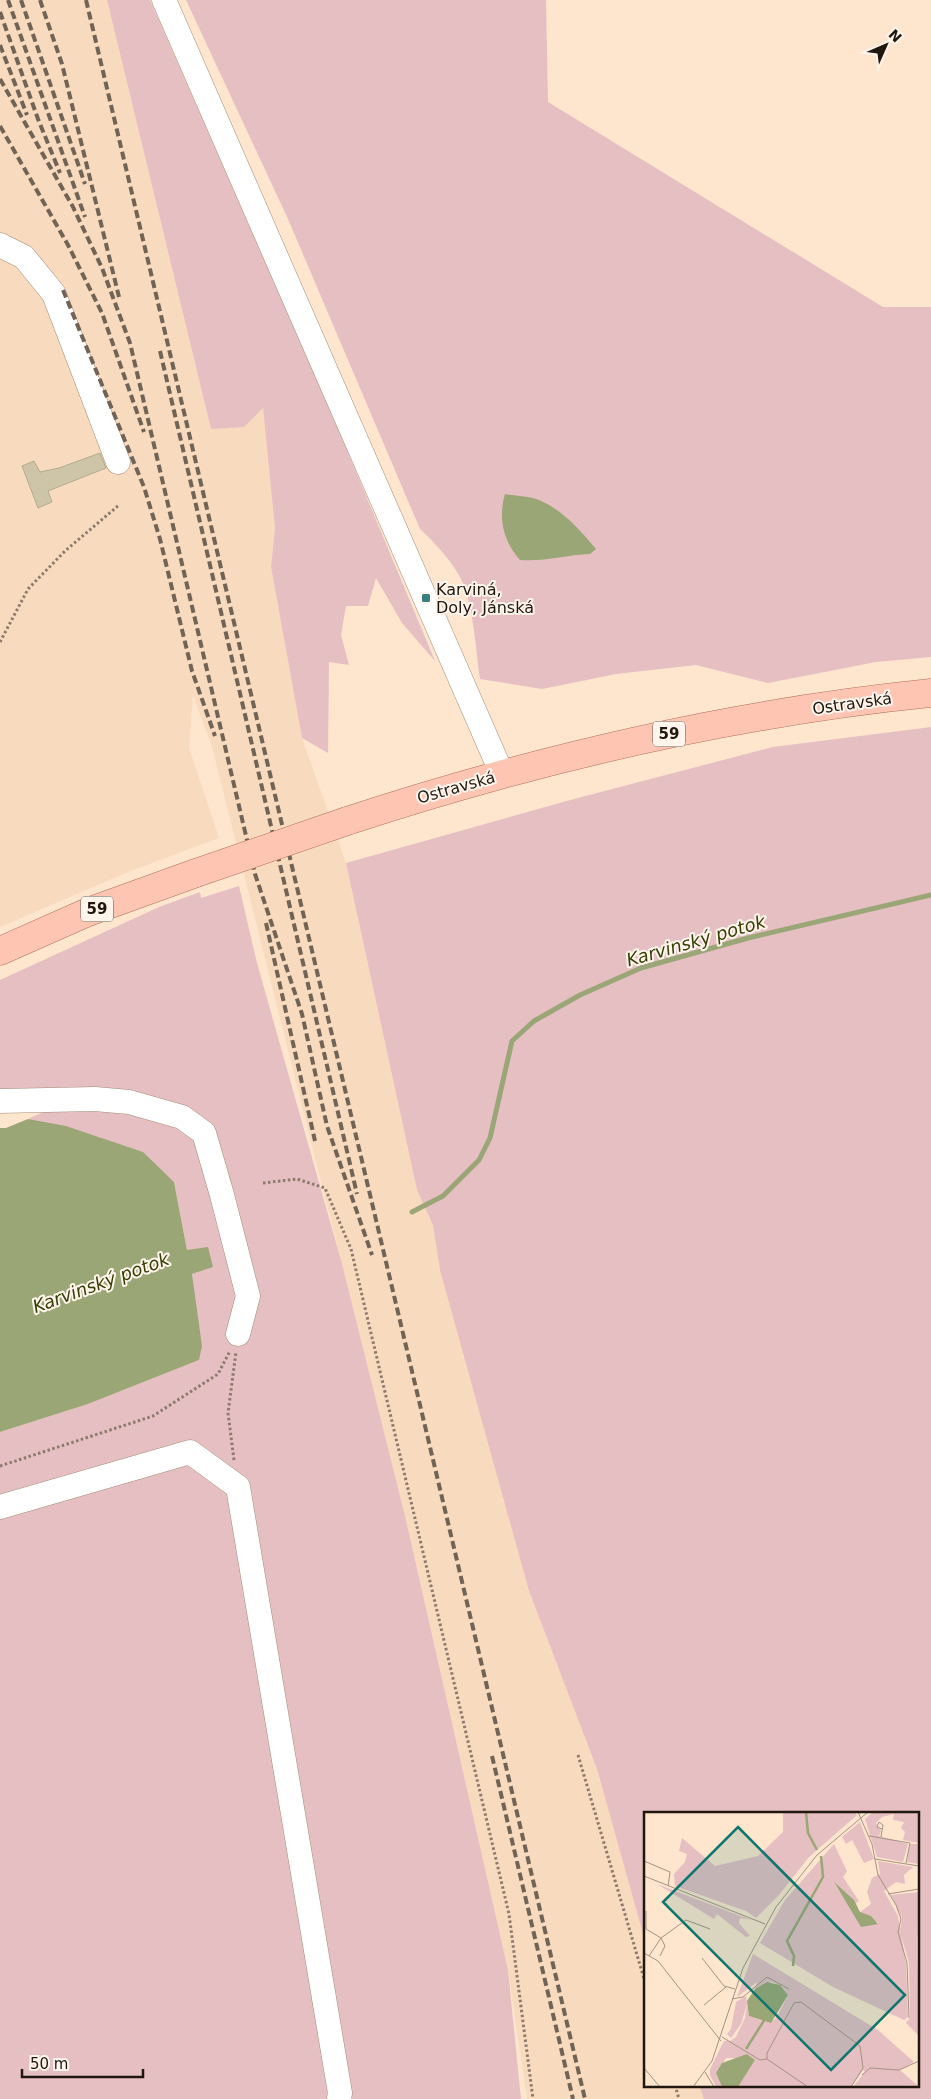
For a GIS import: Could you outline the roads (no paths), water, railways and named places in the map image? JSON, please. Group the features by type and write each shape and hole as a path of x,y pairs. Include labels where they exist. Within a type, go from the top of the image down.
{"main road":[{"name":"Ostravská","path":"0,951 88,912 196,873 420,797 502,774 713,725 837,704 931,693"}],"street":[{"path":"164,0 502,774"},
{"path":"0,245 24,257 54,294 118,462"},
{"path":"0,1101 95,1099 129,1102 182,1117 204,1133 248,1296 238,1334"},
{"path":"0,1507 190,1452 238,1487 340,2093 339,2099"}],"water":[{"path":"505,494 531,498 548,504 570,521 596,549 590,554 538,560 520,560 509,545 503,529 502,512"},
{"path":"28,1119 66,1126 143,1152 174,1182 187,1250 208,1247 213,1267 192,1274 202,1346 199,1360 88,1404 0,1432 0,1128 6,1128"}],"waterway":[{"name":"Karvinský potok","path":"412,1212 443,1196 479,1160 490,1138 512,1041 534,1021 580,995 641,968 748,938 931,895"}],"railway":[{"path":"8,0 85,217"},
{"path":"21,0 85,184"},
{"path":"40,0 62,64 119,297"},
{"path":"86,0 585,2099"},
{"path":"0,12 38,119 60,173"},
{"path":"0,45 27,115"},
{"path":"0,79 73,207 102,268 130,343 255,874 302,1014 327,1126 372,1255"},
{"path":"0,126 68,245 102,313 144,432"},
{"path":"63,290 144,487 160,539 192,671 215,736"},
{"path":"160,351 357,1194"},
{"path":"266,923 315,1141"},
{"path":"492,1756 573,2099"}],"place":[{"name":"Karviná, Doly, Jánská","path":"426,598"}]}
